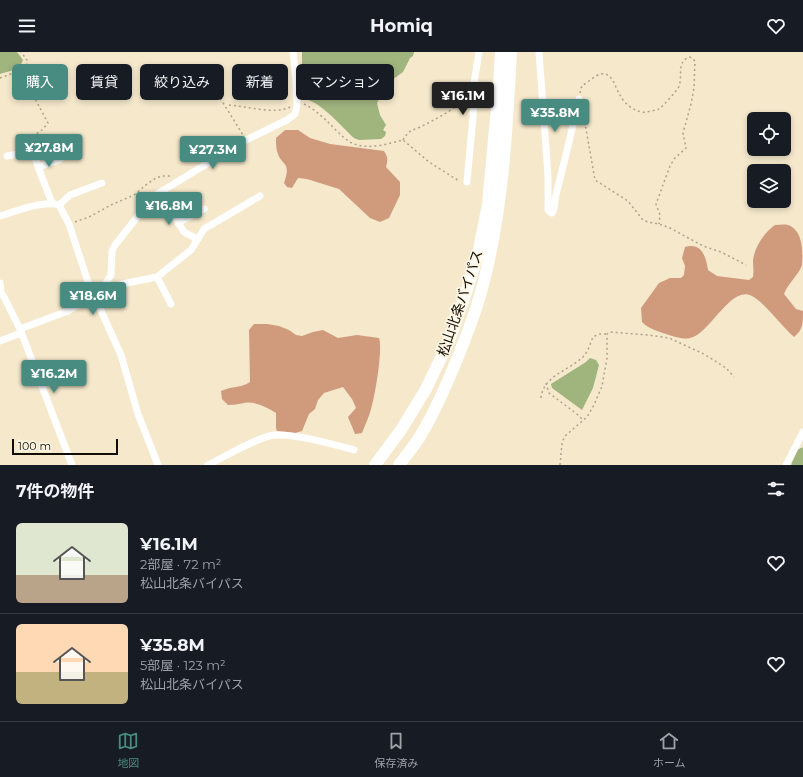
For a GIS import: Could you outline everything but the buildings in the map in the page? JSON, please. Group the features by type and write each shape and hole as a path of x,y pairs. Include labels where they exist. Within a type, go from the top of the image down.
{"highway":[{"name":"松山北条バイパス","path":"375,465 401,430 426,388 449,341 480,250 488,204 498,102 501,52"},
{"name":"松山北条バイパス","path":"399,465 419,438 442,394 463,347 479,298 490,250 499,199 505,142 511,52"}],"street":[{"path":"101,292 111,275 112,251 115,245 154,196 246,140 287,120 295,114 297,102 293,52"},
{"path":"467,182 473,117 473,94 479,52"},
{"path":"539,52 548,170 548,210 552,213 554,210 555,198 579,99"},
{"path":"30,138 38,167 56,204 69,224 93,295 121,355 138,414 158,465"},
{"path":"7,156 34,151"},
{"path":"38,167 60,160 61,158 58,151"},
{"path":"0,216 37,206 56,204 70,195 102,183"},
{"path":"160,193 184,232 198,239"},
{"path":"0,341 68,311 93,295 122,284 158,276 191,250 204,229 260,196"},
{"path":"178,223 204,209"},
{"path":"158,276 171,304"},
{"path":"0,282 0,292 21,331 72,465"},
{"path":"786,465 803,432"},
{"path":"208,465 263,438 275,435 292,436 354,450"}],"path":[{"path":"21,52 28,60 27,64"},
{"path":"658,224 660,215 656,204 663,184 674,159 686,148 683,133 694,88 695,64 693,58 690,57 683,60 681,65 680,85 678,90 659,109 646,113 636,111 621,98 611,77 600,74 583,85 579,99 583,108 594,180 628,201 643,220 679,232 703,246 722,252 746,264"},
{"path":"0,78 12,74"},
{"path":"229,105 277,110 285,109 297,102 310,107 350,142 360,146 375,146 403,140 412,130 452,109 464,96 473,94"},
{"path":"30,138 42,130 48,122 37,100"},
{"path":"221,100 246,140"},
{"path":"403,140 429,162 461,182 467,182"},
{"path":"69,224 89,217 134,195 156,178 162,176 182,178"},
{"path":"541,398 546,383 582,357 586,353 595,336 614,332 669,338 704,354 726,368 734,377"},
{"path":"560,465 562,443 565,436 591,412 602,386 607,358 607,334"},
{"path":"546,383 548,392 577,414 583,421"}],"shaded area":[{"path":"0,52 17,52 23,60 22,63 12,64 12,70 0,74"},
{"path":"302,52 414,52 403,72 394,79 394,64 302,64"},
{"path":"308,100 379,100 377,103 380,115 386,125 383,130 386,132 385,136 381,139 359,140 354,138 325,110"},
{"path":"285,130 298,130 310,138 330,144 384,151 387,159 386,167 400,182 400,195 389,218 380,222 370,218 339,189 307,179 298,178 292,188 287,187 284,183 287,171 286,167 279,156 276,143 276,138"},
{"path":"775,225 788,225 793,228 797,232 801,242 802,265 784,294 796,309 803,311 802,326 794,337 757,299 744,294 736,297 728,303 698,335 690,338 675,337 659,332 642,322 641,308 659,283 670,278 681,278 684,275 685,266 682,258 685,247 691,246 699,249 706,260 708,270 717,276 749,280 753,277 753,260 758,245 767,232"},
{"path":"254,324 279,326 296,335 302,336 323,330 338,338 357,335 379,338 380,352 373,403 362,433 355,434 348,417 356,408 352,399 343,387 324,393 318,400 315,409 309,414 302,431 295,433 277,431 276,413 265,407 248,403 228,405 222,399 221,391 250,382 249,330"},
{"path":"590,358 596,360 599,365 593,388 582,410 552,388 551,384"}],"waterway":[{"path":"798,465 803,454"}]}
